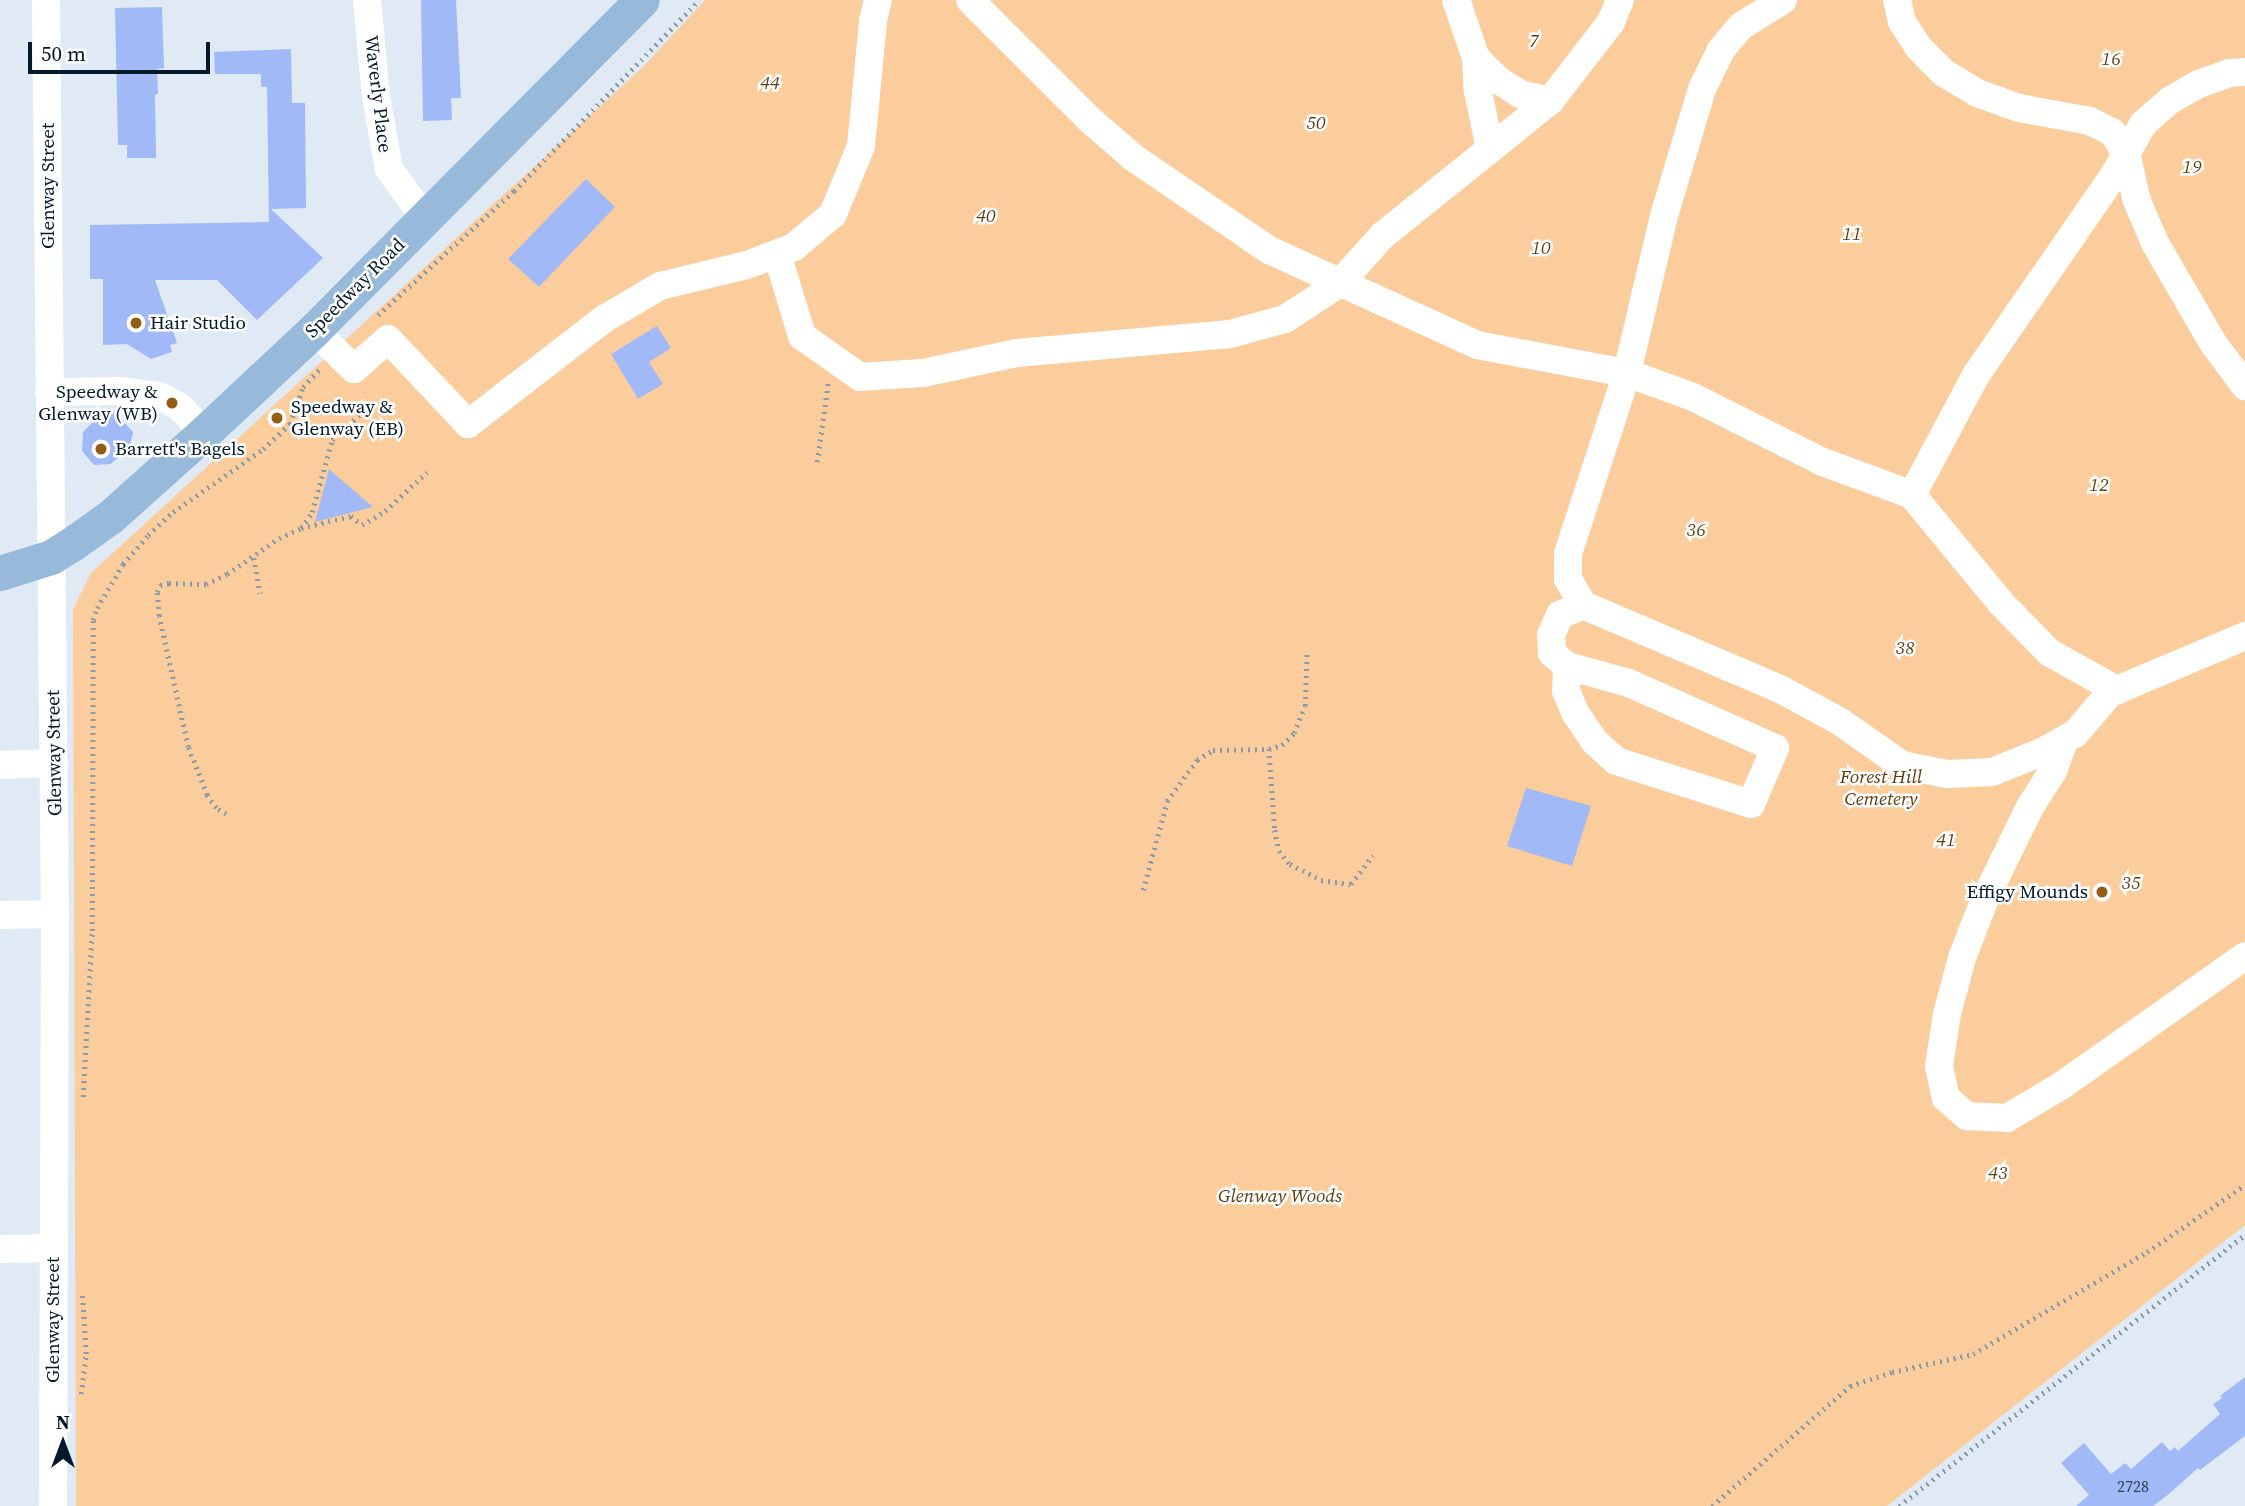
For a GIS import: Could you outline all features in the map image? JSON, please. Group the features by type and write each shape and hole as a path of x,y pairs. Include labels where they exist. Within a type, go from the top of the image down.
{"main road":[{"name":"Speedway Road","path":"0,573 51,557 110,517 204,433 325,341 425,219 642,0"}],"street":[{"name":"Glenway Street","path":"46,0 55,914 53,1506"},
{"name":"Waverly Place","path":"368,0 376,97 389,169 425,219"},
{"path":"325,341 354,369 388,339 468,424 604,319 660,286 707,276 794,247 834,214 861,146 873,21 878,0"},
{"path":"970,0 1090,120 1134,158 1269,250 1477,345 1627,373 1693,397 1822,462 1912,495 2001,603 2050,653 2117,690"},
{"path":"1456,0 1476,58 1478,91 1490,149"},
{"path":"776,254 802,336 860,377 911,374 1017,354 1230,334 1285,319 1340,284 1382,236 1549,101 1611,22 1620,0"},
{"path":"1783,0 1741,26 1721,50 1702,89 1664,216 1627,373 1568,554 1568,579 1583,605 1782,690 1839,721 1902,765 1947,774 1992,772 2064,741 2117,690 2145,681 2245,636"},
{"path":"1897,0 1902,22 1919,48 1944,73 1977,93 2019,108 2090,121 2112,132 2126,153 2137,201 2155,243 2213,343 2245,386"},
{"path":"1476,58 1499,80 1520,94 1549,101"},
{"path":"1912,495 1976,375 2143,124 2169,100 2199,84 2229,73 2245,72"},
{"path":"49,392 122,391 159,396 178,406 204,433"},
{"path":"1567,666 1566,691 1576,714 1594,741 1616,761 1751,804 1775,748 1629,683 1567,666 1552,653 1551,635 1560,615 1583,605"},
{"path":"2064,741 2053,771 2030,807 1984,901 1962,958 1947,1014 1939,1066 1946,1098 1967,1116 2007,1118 2060,1086 2245,956"},
{"path":"0,765 54,763"},
{"path":"0,915 55,914"},
{"path":"0,1249 52,1248"}],"path":[{"path":"376,317 505,200 699,0"},
{"path":"82,1098 92,931 93,620 97,608 123,564 148,535 173,512 262,449 290,424 303,387 325,341"},
{"path":"817,462 823,402 835,359"},
{"path":"301,528 312,512 332,440 366,409"},
{"path":"226,814 216,808 207,795 188,747 161,629 157,592 160,585 206,584 254,558 279,538 301,528 351,516 362,525 384,511 427,472"},
{"path":"254,558 260,593"},
{"path":"1143,890 1167,801 1197,760 1213,750 1269,749 1282,745 1294,733 1301,718 1308,678 1307,650"},
{"path":"1269,749 1275,830 1279,851 1290,864 1321,880 1351,884 1373,855"},
{"path":"1712,1506 1850,1386 1892,1372 1973,1354 2136,1259 2245,1185"},
{"path":"1899,1506 2245,1235"},
{"path":"80,1399 86,1354 81,1288"}],"green space":[{"path":"705,0 2245,0 2245,1225 1887,1506 76,1506 73,609 91,573 644,66"}],"building":[{"path":"421,0 456,0 461,98 451,98 452,120 423,121"},
{"path":"162,7 164,68 157,69 156,158 127,158 127,145 118,145 115,8"},
{"path":"291,49 292,103 305,103 306,208 271,209 323,258 257,320 217,280 155,280 177,343 170,345 172,352 151,359 127,344 103,345 103,279 90,279 90,225 269,222 267,87 261,87 261,74 215,74 214,52"},
{"path":"586,179 615,207 539,287 508,259"},
{"path":"657,326 671,348 649,362 663,384 638,399 611,354"},
{"path":"107,408 111,408 133,432 130,446 111,464 94,465 82,451 83,432"},
{"path":"329,469 373,507 315,522"},
{"path":"1526,788 1591,806 1572,866 1507,846"},
{"path":"2245,1377 2245,1436 2200,1470 2198,1468 2153,1506 2076,1506 2089,1495 2061,1463 2084,1443 2111,1474 2125,1463 2131,1469 2162,1442 2170,1451 2175,1447 2178,1451 2220,1414 2213,1404"}],"place":[{"name":"Hair Studio","path":"136,323"},
{"name":"Speedway & Glenway (WB)","path":"172,403"},
{"name":"Speedway & Glenway (EB)","path":"277,418"},
{"name":"Barrett's Bagels","path":"101,449"},
{"name":"Effigy Mounds","path":"2102,892"}],"park label":[{"name":"7","path":"1534,41"},
{"name":"16","path":"2111,59"},
{"name":"44","path":"770,83"},
{"name":"50","path":"1316,123"},
{"name":"19","path":"2192,167"},
{"name":"40","path":"986,216"},
{"name":"11","path":"1852,234"},
{"name":"10","path":"1541,248"},
{"name":"12","path":"2099,485"},
{"name":"36","path":"1696,530"},
{"name":"38","path":"1905,648"},
{"name":"Forest Hill Cemetery","path":"1881,788"},
{"name":"41","path":"1946,840"},
{"name":"35","path":"2131,883"},
{"name":"43","path":"1998,1173"},
{"name":"Glenway Woods","path":"1280,1196"}]}
